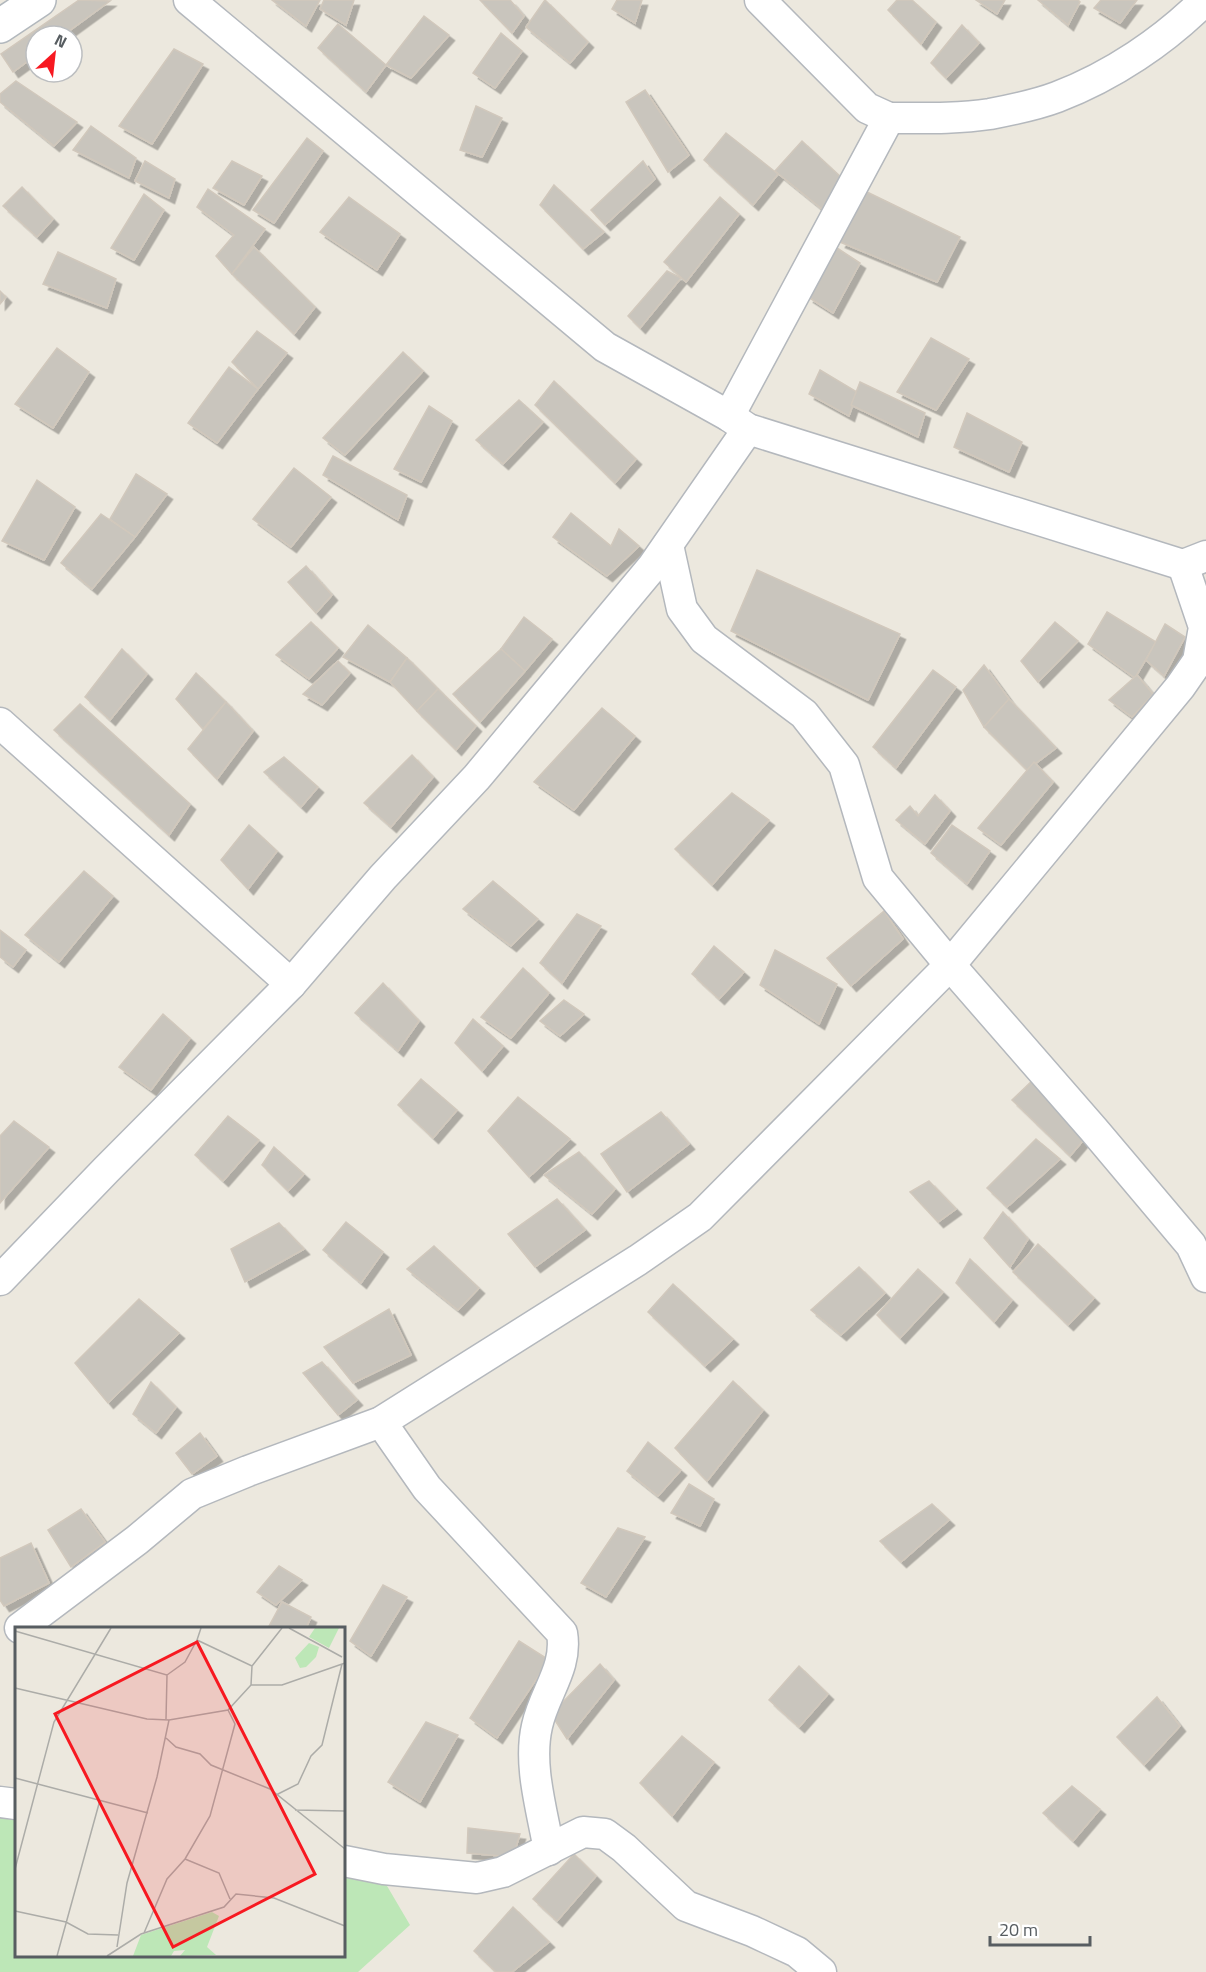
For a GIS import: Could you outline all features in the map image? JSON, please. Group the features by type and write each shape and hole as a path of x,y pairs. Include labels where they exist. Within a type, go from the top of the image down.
{"main road":[{"path":"0,27 39,0"}],"street":[{"path":"22,1627 137,1540 192,1494 381,1422 639,1260 700,1217 950,965 1180,687 1198,661 1204,627 1195,561 738,422 605,347 189,0"},
{"path":"760,0 867,108 889,118 942,118 989,114 1056,98 1119,67 1180,25 1205,0"},
{"path":"0,1280 291,984 383,877 477,777 653,566 668,545 738,422 889,118"},
{"path":"668,545 682,609 704,639 804,714 844,765 878,878 1191,1245 1206,1277"},
{"path":"3,732 291,984"},
{"path":"381,1422 427,1488 562,1633 563,1657 537,1725 535,1742 535,1765 549,1850"},
{"path":"0,1643 15,1632"},
{"path":"0,1802 15,1804"},
{"path":"345,1862 384,1869 477,1878 503,1872 583,1832 605,1834 624,1848 686,1906 752,1931 797,1952 821,1972"}],"green space":[{"path":"0,1816 15,1819 15,1957 345,1957 345,1869 380,1874 410,1925 358,1972 0,1972"}],"building":[{"path":"79,0 110,1 78,24 44,24"},
{"path":"272,0 320,0 306,26"},
{"path":"324,0 354,0 346,25 320,9"},
{"path":"480,0 510,0 524,16 512,33"},
{"path":"545,0 588,42 570,63 526,27"},
{"path":"617,0 642,0 635,23 612,9"},
{"path":"897,0 912,0 936,22 921,44 888,10"},
{"path":"976,0 1005,0 997,14"},
{"path":"1038,0 1078,0 1080,2 1068,25"},
{"path":"1101,0 1137,0 1120,23 1094,8"},
{"path":"424,16 449,35 411,78 386,65"},
{"path":"338,24 386,65 366,92 318,48"},
{"path":"962,25 979,43 946,78 931,63"},
{"path":"501,33 522,51 495,88 473,73"},
{"path":"24,38 24,64 13,72 1,54"},
{"path":"174,49 203,64 152,144 119,126"},
{"path":"16,81 77,122 54,146 0,102 0,94"},
{"path":"645,90 689,155 668,172 626,102"},
{"path":"476,106 502,118 482,157 460,150"},
{"path":"91,126 136,158 129,178 73,150"},
{"path":"726,133 778,174 753,205 704,160"},
{"path":"307,138 323,151 274,223 253,210"},
{"path":"802,141 843,179 822,209 775,171"},
{"path":"145,161 175,179 169,198 135,181"},
{"path":"232,161 262,176 244,205 213,188"},
{"path":"643,161 655,179 605,225 591,210"},
{"path":"554,185 604,232 583,249 540,205"},
{"path":"22,187 53,219 37,237 3,206"},
{"path":"208,189 265,229 232,274 216,256 234,235 197,207"},
{"path":"867,192 960,237 937,282 840,242"},
{"path":"144,194 164,210 134,260 111,248"},
{"path":"349,197 400,234 377,270 320,232"},
{"path":"720,197 739,214 686,282 664,262"},
{"path":"254,247 315,307 294,334 232,274"},
{"path":"837,248 860,263 833,313 808,297"},
{"path":"58,252 116,279 107,308 43,284"},
{"path":"667,271 681,278 640,328 628,316"},
{"path":"0,291 6,297 0,304"},
{"path":"257,331 287,353 258,389 232,362"},
{"path":"931,338 969,359 936,410 897,392"},
{"path":"57,348 89,372 53,428 15,404"},
{"path":"403,352 423,371 345,455 323,438"},
{"path":"229,367 258,389 217,443 188,423"},
{"path":"820,370 857,392 849,416 809,394"},
{"path":"554,381 636,459 615,483 535,405"},
{"path":"860,382 925,413 918,437 851,405"},
{"path":"519,400 543,422 503,464 476,440"},
{"path":"429,406 452,421 421,482 394,469"},
{"path":"967,413 1022,442 1009,472 954,447"},
{"path":"333,456 407,495 398,520 323,475"},
{"path":"294,468 331,497 291,547 253,519"},
{"path":"136,474 167,494 135,537 110,519"},
{"path":"37,480 75,507 44,560 2,541"},
{"path":"571,513 611,546 619,529 639,546 607,576 553,537"},
{"path":"101,514 135,537 92,589 61,563"},
{"path":"306,566 332,595 316,613 288,582"},
{"path":"757,570 900,634 868,700 731,631"},
{"path":"1107,612 1156,642 1135,678 1088,644"},
{"path":"524,617 552,639 525,671 501,649"},
{"path":"311,622 338,648 309,679 276,655"},
{"path":"1055,622 1078,641 1038,682 1021,661"},
{"path":"1165,624 1185,637 1164,676 1146,660"},
{"path":"368,625 407,658 390,682 343,657"},
{"path":"122,649 147,674 110,720 85,697"},
{"path":"501,649 525,671 480,722 453,694"},
{"path":"407,658 438,689 417,711 390,682"},
{"path":"338,661 350,673 322,705 303,694"},
{"path":"984,665 1009,699 984,727 963,690"},
{"path":"933,670 956,687 896,768 873,747"},
{"path":"196,673 226,702 203,729 176,699"},
{"path":"1137,675 1153,694 1132,717 1109,700"},
{"path":"438,689 476,726 456,750 417,711"},
{"path":"1009,699 1056,748 1027,770 984,727"},
{"path":"226,702 253,731 217,779 188,749"},
{"path":"80,704 190,804 169,835 54,730"},
{"path":"602,708 635,736 574,810 534,782"},
{"path":"412,755 433,777 391,827 364,803"},
{"path":"284,757 318,787 301,807 264,772"},
{"path":"1034,762 1053,782 1001,845 978,828"},
{"path":"732,793 769,820 712,885 675,849"},
{"path":"935,795 950,811 925,844 896,820 910,806 918,816"},
{"path":"249,825 277,851 248,889 221,860"},
{"path":"952,825 990,851 967,884 931,853"},
{"path":"84,871 113,896 59,962 25,935"},
{"path":"493,881 538,919 511,946 463,909"},
{"path":"884,911 903,939 851,986 827,958"},
{"path":"577,914 601,926 562,983 540,963"},
{"path":"0,930 26,950 13,967 0,957"},
{"path":"714,946 744,972 719,999 692,974"},
{"path":"775,950 837,984 819,1024 760,985"},
{"path":"523,968 549,993 511,1038 481,1017"},
{"path":"383,983 419,1021 398,1051 355,1013"},
{"path":"564,1000 584,1014 560,1036 540,1021"},
{"path":"163,1014 190,1038 151,1090 119,1067"},
{"path":"473,1019 503,1046 482,1071 455,1043"},
{"path":"1036,1077 1092,1130 1070,1156 1012,1100"},
{"path":"421,1079 457,1110 433,1138 398,1105"},
{"path":"518,1097 570,1139 529,1177 488,1131"},
{"path":"661,1112 689,1144 627,1192 601,1154"},
{"path":"228,1116 259,1140 223,1181 195,1155"},
{"path":"14,1121 49,1147 0,1203 0,1136"},
{"path":"1036,1139 1060,1159 1007,1207 987,1188"},
{"path":"274,1147 304,1174 288,1191 262,1165"},
{"path":"579,1152 615,1189 592,1214 544,1175"},
{"path":"929,1181 956,1209 938,1222 910,1192"},
{"path":"557,1199 585,1230 535,1267 508,1234"},
{"path":"1003,1212 1028,1239 1010,1267 984,1238"},
{"path":"346,1222 383,1252 361,1283 323,1250"},
{"path":"279,1223 304,1249 245,1282 231,1249"},
{"path":"1038,1244 1094,1298 1068,1325 1013,1272"},
{"path":"434,1246 479,1288 458,1310 407,1269"},
{"path":"970,1259 1012,1300 994,1322 956,1283"},
{"path":"859,1267 885,1293 841,1335 811,1310"},
{"path":"918,1269 943,1292 900,1338 877,1315"},
{"path":"673,1284 733,1339 705,1366 648,1312"},
{"path":"139,1299 179,1333 108,1403 75,1363"},
{"path":"389,1309 411,1355 353,1383 324,1347"},
{"path":"322,1362 357,1400 338,1415 303,1373"},
{"path":"733,1381 763,1410 707,1481 675,1448"},
{"path":"151,1382 176,1407 156,1433 133,1414"},
{"path":"200,1433 217,1456 192,1474 176,1453"},
{"path":"648,1442 681,1470 658,1496 627,1471"},
{"path":"689,1484 714,1499 700,1526 671,1513"},
{"path":"932,1504 949,1520 901,1562 880,1541"},
{"path":"81,1509 105,1542 71,1567 48,1530"},
{"path":"618,1528 645,1537 606,1597 581,1583"},
{"path":"31,1543 49,1583 4,1606 0,1600 0,1558"},
{"path":"279,1566 302,1580 276,1605 257,1592"},
{"path":"383,1585 407,1597 371,1656 350,1641"},
{"path":"282,1602 311,1617 306,1627 269,1627"},
{"path":"519,1641 549,1660 497,1738 470,1718"},
{"path":"600,1664 614,1680 567,1739 551,1714"},
{"path":"799,1666 828,1694 799,1727 769,1700"},
{"path":"1157,1697 1180,1726 1144,1765 1117,1737"},
{"path":"426,1722 458,1735 420,1802 388,1782"},
{"path":"682,1736 714,1762 672,1816 640,1783"},
{"path":"1072,1786 1100,1809 1073,1841 1043,1813"},
{"path":"468,1828 520,1834 513,1857 467,1853"},
{"path":"574,1854 596,1876 557,1921 533,1899"},
{"path":"513,1907 549,1942 512,1972 496,1972 474,1951"}]}
